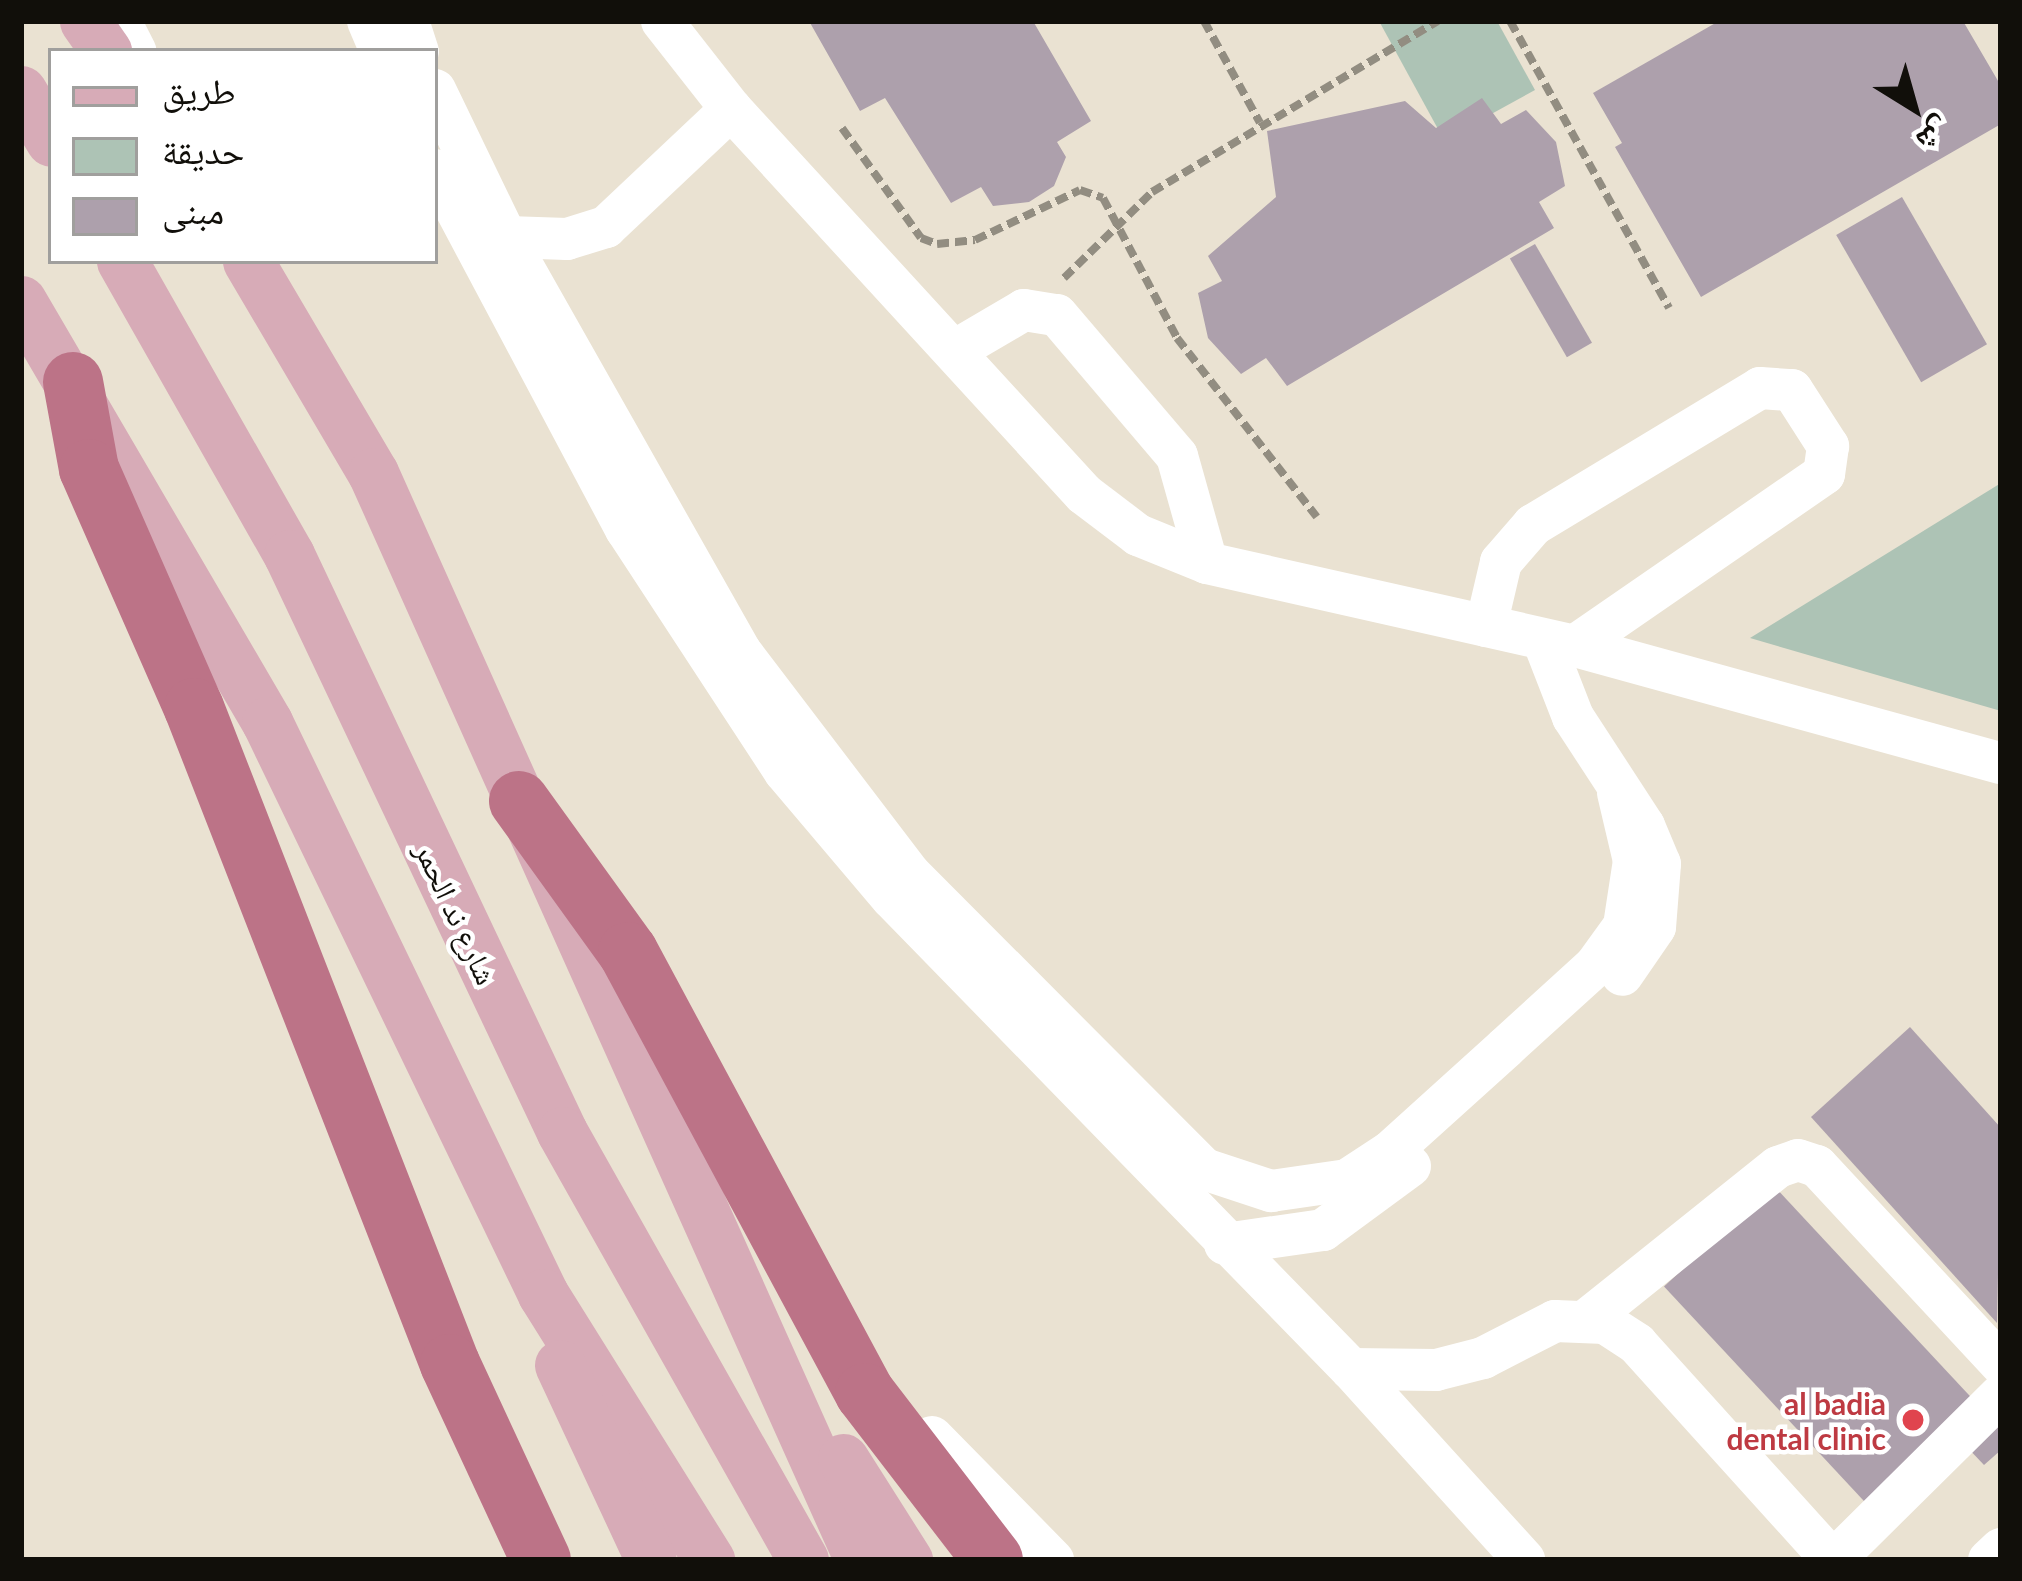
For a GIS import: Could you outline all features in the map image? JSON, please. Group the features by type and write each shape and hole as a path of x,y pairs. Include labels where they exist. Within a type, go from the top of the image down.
{"highway":[{"path":"73,382 89,469 194,708 450,1364 542,1560"},
{"path":"519,801 628,952 905,1455 992,1560"}],"main road":[{"path":"85,21 104,48"},
{"path":"21,92 48,136"},
{"name":"شارع ند الحمر","path":"124,264 290,555 562,1132 803,1560"},
{"path":"250,264 373,473 728,1277 860,1560"},
{"path":"21,301 73,382 267,722 543,1294 709,1560"},
{"path":"728,1277 907,1560"},
{"path":"543,1294 571,1396 651,1560"}],"street":[{"path":"120,21 134,48"},
{"path":"662,21 731,109 1110,515 1207,563 1559,643 2001,763"},
{"path":"438,96 506,237 689,573 794,727 910,874 1185,1155 1248,1187 1297,1192 1335,1184 1390,1152 1512,1057"},
{"path":"506,237 567,238 606,227 731,109"},
{"path":"438,176 626,530 785,772 892,898 1351,1369 1524,1560"},
{"path":"954,351 1041,308 1058,315 1177,456 1207,563"},
{"path":"1486,626 1501,562 1532,525 1760,388 1792,390 1828,446 1824,474 1559,643"},
{"path":"1225,1244 1295,1238 1349,1216 1512,1057 1595,966 1624,926 1634,861 1618,794 1573,717 1559,643"},
{"path":"1588,1318 1778,1167 1798,1160 1817,1166 2001,1364"},
{"path":"809,1282 959,1470 1053,1560"},
{"path":"1351,1369 1460,1366 1555,1321 1588,1318 1637,1344 1833,1560 2001,1395"},
{"path":"1989,1560 2001,1549"}],"path":[{"path":"1204,21 1260,123"},
{"path":"1041,308 1115,221 1260,123 1438,21"},
{"path":"1510,21 1669,308"}],"green space":[{"path":"1379,21 1497,21 1535,90 1444,140"},
{"path":"2001,483 2001,711 1750,638"}],"building":[{"path":"809,21 1033,21 1091,121 1057,142 1066,157 1054,186 1029,202 993,206 981,187 951,203 885,98 860,111"},
{"path":"1719,21 1963,21 2001,86 2001,124 1701,297 1615,147 1622,143 1593,93"},
{"path":"1482,98 1501,124 1526,110 1556,142 1565,186 1539,202 1554,228 1287,386 1266,358 1241,374 1208,338 1198,293 1222,281 1208,256 1276,197 1267,131 1405,101 1436,128"},
{"path":"1902,197 1987,344 1921,382 1836,235"},
{"path":"1535,244 1592,343 1567,357 1510,258"},
{"path":"1910,1027 2001,1128 1997,1323 1811,1117"},
{"path":"1773,1185 1979,1406 1870,1507 1664,1287"},
{"path":"2001,1414 2001,1450 1984,1465 1966,1446"}],"place":[{"name":"al badia dental clinic","path":"1913,1420"}]}
